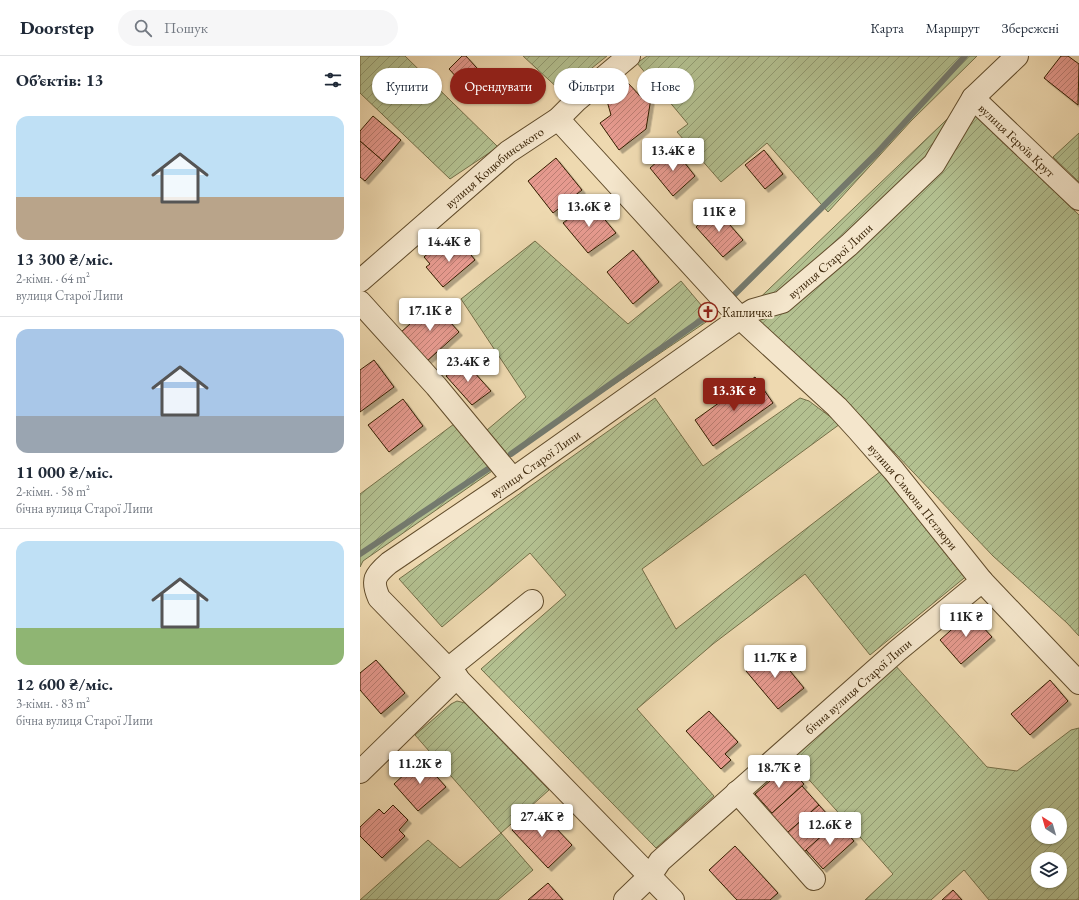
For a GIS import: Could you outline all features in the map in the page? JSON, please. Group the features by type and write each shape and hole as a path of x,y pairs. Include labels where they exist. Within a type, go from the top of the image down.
{"street":[{"name":"вулиця Коцюбинського","path":"360,281 508,152 558,119 577,100 630,56"},
{"name":"вулиця Старої Липи","path":"673,900 379,598 375,589 376,578 379,572 389,563 513,479 740,318 753,310 782,302 849,245 934,164 973,98 1017,56"},
{"name":"вулиця Героїв Крут","path":"973,98 1079,199"},
{"name":"вулиця Коцюбинського","path":"558,119 740,318"},
{"path":"360,302 436,386 513,479"},
{"name":"вулиця Симона Петлюри","path":"740,318 837,407 894,471 982,581 1079,683"},
{"name":"бічна вулиця Старої Липи","path":"625,900 650,876 660,861 737,792 897,651 982,581"},
{"path":"360,772 452,673 532,601"},
{"path":"737,792 814,879"}],"green space":[{"path":"360,56 405,56 417,68 372,68 372,104 442,104 442,92 450,100 450,104 454,104 498,147 450,179 360,93"},
{"path":"523,56 607,56 592,68 554,68 554,85 546,77 546,68 536,68"},
{"path":"647,56 977,56 911,121 828,212 767,143 721,182 677,132 688,124 671,104 694,104 694,68 641,68 637,63"},
{"path":"963,104 1079,215 1079,636 1067,623 993,556 842,396 747,310"},
{"path":"1079,133 1079,182 1053,157"},
{"path":"535,241 628,324 681,281 712,318 508,456 487,430 526,397 461,299"},
{"path":"655,398 703,466 800,398 809,401 840,424 642,569 676,629 881,471 969,574 870,655 805,574 713,644 637,709 714,796 656,848 481,669 566,595 530,553 442,627 399,579"},
{"path":"454,424 495,469 363,561 360,567 360,494"},
{"path":"894,664 987,767 1017,771 1071,730 1079,728 1079,900 989,900 964,870 931,900 865,900 893,874 787,755"},
{"path":"457,701 465,703 549,790 501,833 415,735 451,704"},
{"path":"501,833 533,870 498,900 360,900 428,840 460,868"}],"building":[{"path":"462,56 466,56 477,68 450,68"},
{"path":"1061,56 1068,56 1079,64 1078,105 1044,78"},
{"path":"629,84 637,93 637,104 650,104 646,129 619,150 600,123 611,115 608,104 629,104"},
{"path":"373,116 401,140 383,161 360,141 360,131"},
{"path":"360,141 383,161 365,181 360,177"},
{"path":"673,148 695,176 673,196 650,168"},
{"path":"764,150 783,174 765,189 745,165"},
{"path":"556,158 582,190 553,213 528,181"},
{"path":"590,202 616,233 588,253 563,223"},
{"path":"716,209 743,240 723,257 696,227"},
{"path":"459,240 475,260 443,287 426,267 430,264 424,257 437,246 443,254"},
{"path":"633,250 659,282 633,304 607,272"},
{"path":"433,303 459,332 426,362 400,333"},
{"path":"374,360 394,387 360,412 360,370"},
{"path":"464,361 491,391 472,405 446,376"},
{"path":"755,377 773,403 713,446 695,420"},
{"path":"403,399 423,426 389,452 368,425"},
{"path":"970,613 992,637 961,664 940,640"},
{"path":"772,649 804,688 778,709 746,671"},
{"path":"376,660 405,693 381,714 360,690 360,673"},
{"path":"1050,680 1068,701 1030,735 1011,714"},
{"path":"709,711 738,742 725,754 731,760 721,769 686,731"},
{"path":"421,759 446,787 418,811 394,784"},
{"path":"787,766 804,784 772,813 755,794"},
{"path":"802,786 819,805 787,833 771,814"},
{"path":"393,805 408,820 399,830 405,836 382,858 360,836 360,827 379,809 384,814"},
{"path":"819,805 836,824 804,852 787,833"},
{"path":"536,807 572,845 548,868 512,830"},
{"path":"837,822 854,841 823,869 806,850"},
{"path":"735,846 778,893 770,900 737,900 709,870"},
{"path":"548,883 563,900 528,900"},
{"path":"953,890 962,900 942,900"}],"waterway":[{"path":"730,299 876,154 965,56"},
{"path":"511,454 717,309"},
{"path":"360,554 488,469"}],"place":[{"name":"Капличка","path":"708,312"}]}
